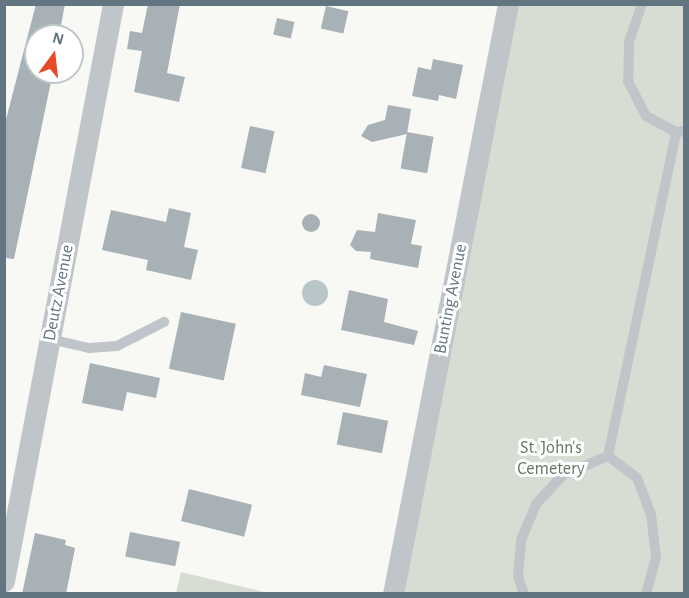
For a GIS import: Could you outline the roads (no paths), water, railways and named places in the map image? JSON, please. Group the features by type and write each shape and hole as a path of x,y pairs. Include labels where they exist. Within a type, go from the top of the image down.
{"street":[{"name":"Deutz Avenue","path":"4,580 113,4"},
{"name":"Bunting Avenue","path":"393,594 508,4"}],"lane":[{"path":"608,456 680,132 646,116 628,81 629,42 642,4"},
{"path":"50,339 89,348 117,346 164,322"},
{"path":"524,594 518,577 521,540 536,504 563,475 608,456"},
{"path":"608,456 637,478 651,513 656,557 646,594"}],"park label":[{"name":"St. John's Cemetery","path":"551,459"}]}
